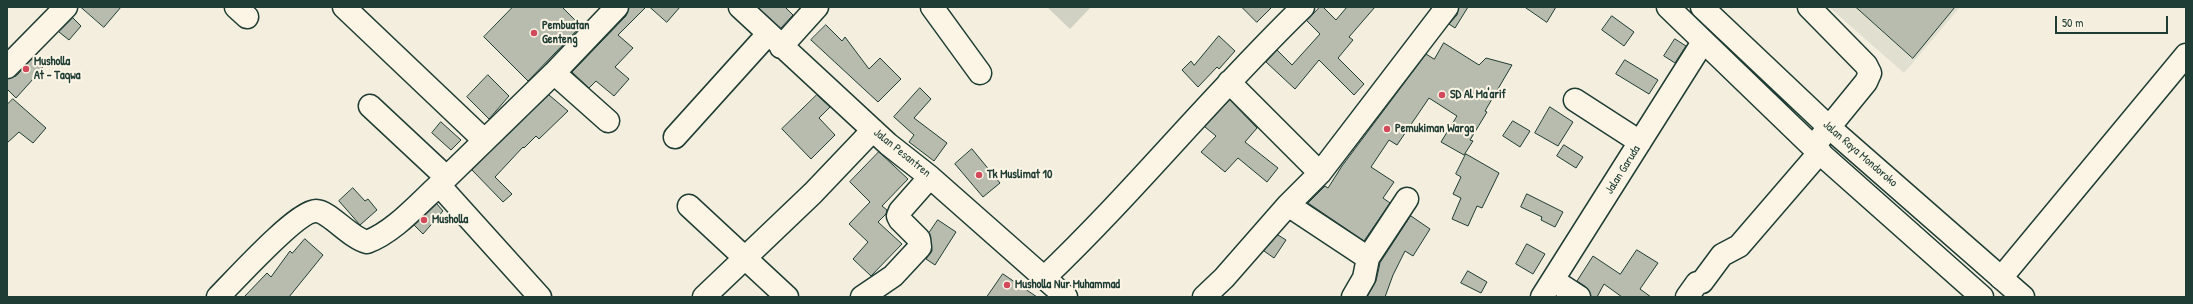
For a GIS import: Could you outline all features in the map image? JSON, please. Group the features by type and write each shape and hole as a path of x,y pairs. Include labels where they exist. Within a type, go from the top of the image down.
{"main road":[{"path":"7,67 66,7"},
{"path":"344,7 484,140"},
{"path":"218,297 291,224 307,213 316,210 323,213 351,235 367,242 376,239 399,221 442,181 554,73 617,7"},
{"name":"Jalan Pesantren","path":"740,7 774,41 873,130 930,177 1053,268 1066,297"},
{"path":"675,137 774,41 817,7"},
{"path":"932,7 980,73"},
{"path":"1053,268 1229,82 1303,7"},
{"path":"1204,297 1224,278 1288,205 1320,173 1447,7"},
{"name":"Jalan Raya Mondoroko","path":"1668,7 1816,150 1982,297"},
{"name":"Jalan Raya Mondoroko","path":"1702,7 1830,128 2023,297"},
{"path":"1687,297 1697,283 1702,282 1722,255 1739,246 1816,150 1830,128 1866,82 1870,73 1866,65 1809,7"},
{"name":"Jalan Garuda","path":"1548,288 1703,42"},
{"path":"2002,278 2186,55"},
{"path":"554,73 608,121"},
{"path":"1229,82 1320,173"},
{"path":"1576,100 1640,142"},
{"path":"370,106 442,181 540,297"},
{"path":"707,296 813,193 873,130"},
{"path":"862,297 893,276 920,247 919,239 898,216 900,210 930,177"},
{"path":"1353,297 1364,278 1368,258 1407,199"},
{"path":"1288,205 1368,258"},
{"path":"689,206 744,259 787,297"},
{"path":"1548,288 1579,297"}],"shaded area":[{"path":"1047,7 1091,7 1070,29"},
{"path":"1829,7 1960,7 1904,73"}],"building":[{"path":"81,7 121,7 104,27"},
{"path":"513,7 562,7 581,26 528,81 484,37"},
{"path":"629,7 646,7 618,35 633,48 615,67 629,79 614,96 596,81 589,88 572,72 626,16"},
{"path":"650,7 680,7 667,22"},
{"path":"758,7 785,7 793,15 781,28"},
{"path":"1242,7 1272,7 1257,22"},
{"path":"1320,7 1323,7 1336,20 1347,7 1375,7 1349,37 1353,40 1338,58 1364,84 1354,95 1319,60 1295,89 1266,62 1277,50 1292,65 1320,34 1307,21"},
{"path":"1459,7 1468,7 1455,28 1449,24 1457,15"},
{"path":"1525,7 1556,7 1547,22"},
{"path":"1856,7 1955,7 1913,58"},
{"path":"1612,16 1634,32 1624,46 1602,30"},
{"path":"73,18 81,26 69,40 59,32"},
{"path":"826,25 842,41 845,37 869,69 880,58 901,79 878,102 811,40"},
{"path":"1219,36 1235,51 1219,69 1217,67 1198,87 1182,70 1191,61 1194,65"},
{"path":"1675,39 1686,46 1675,63 1664,56"},
{"path":"1444,43 1479,65 1486,58 1512,65 1485,111 1487,112 1470,140 1473,141 1464,155 1441,142 1457,116 1429,98 1397,145 1389,140 1371,167 1394,182 1383,198 1390,203 1364,241 1308,203 1325,186 1328,188 1342,166 1426,54 1434,59"},
{"path":"32,59 43,68 16,98 7,89 7,79 16,76"},
{"path":"1625,60 1658,80 1649,94 1616,74"},
{"path":"488,75 509,96 489,119 467,97"},
{"path":"920,88 931,99 914,118 947,143 934,161 909,142 914,135 894,117"},
{"path":"549,95 568,111 539,139 536,136 524,148 523,147 495,177 512,194 503,202 472,170"},
{"path":"817,95 830,107 819,118 835,135 811,159 782,129"},
{"path":"13,99 46,128 33,143 19,132 7,143 7,105"},
{"path":"1230,100 1257,128 1245,142 1278,168 1267,182 1238,158 1225,172 1201,152 1216,136 1205,127"},
{"path":"1550,107 1573,122 1558,146 1535,133"},
{"path":"1513,121 1530,131 1520,147 1503,136"},
{"path":"441,122 461,140 451,150 432,133"},
{"path":"1564,145 1583,157 1576,168 1557,156"},
{"name":"Tk Muslimat 10","path":"972,149 1000,183 983,197 955,164"},
{"path":"879,152 908,179 882,206 887,210 886,214 878,222 902,244 871,276 853,259 868,242 849,224 870,202 850,182"},
{"path":"1466,154 1499,173 1482,208 1477,206 1468,226 1452,219 1461,198 1453,194 1461,177 1456,174"},
{"path":"353,188 365,201 368,199 377,210 360,225 339,201"},
{"path":"1527,194 1563,212 1555,227 1541,220 1542,217 1521,207"},
{"name":"Musholla","path":"437,204 443,211 423,234 414,225"},
{"path":"1411,216 1430,229 1413,256 1405,251 1393,275 1385,297 1367,297 1376,281 1380,263"},
{"path":"938,220 956,232 935,265 926,259 932,251 929,233"},
{"path":"1278,235 1286,240 1274,258 1264,251"},
{"path":"305,239 323,255 289,297 244,297 267,273 271,277 290,251 292,253"},
{"path":"1527,244 1545,254 1533,274 1516,264"},
{"path":"1637,250 1658,263 1640,289 1651,297 1622,297 1604,284 1597,297 1591,297 1586,287 1577,281 1593,256 1620,274"},
{"path":"1468,271 1487,282 1481,293 1461,283"},
{"name":"Musholla Nur Muhammad","path":"1003,274 1037,297 987,297"}],"place":[{"name":"Pembuatan Genteng","path":"534,33"},
{"name":"Musholla At - Taqwa","path":"26,69"},
{"name":"SD Al Ma'arif","path":"1442,95"},
{"name":"Pemukiman Warga","path":"1387,129"},
{"name":"Tk Muslimat 10","path":"979,175"},
{"name":"Musholla","path":"424,220"},
{"name":"Musholla Nur Muhammad","path":"1007,285"}]}
